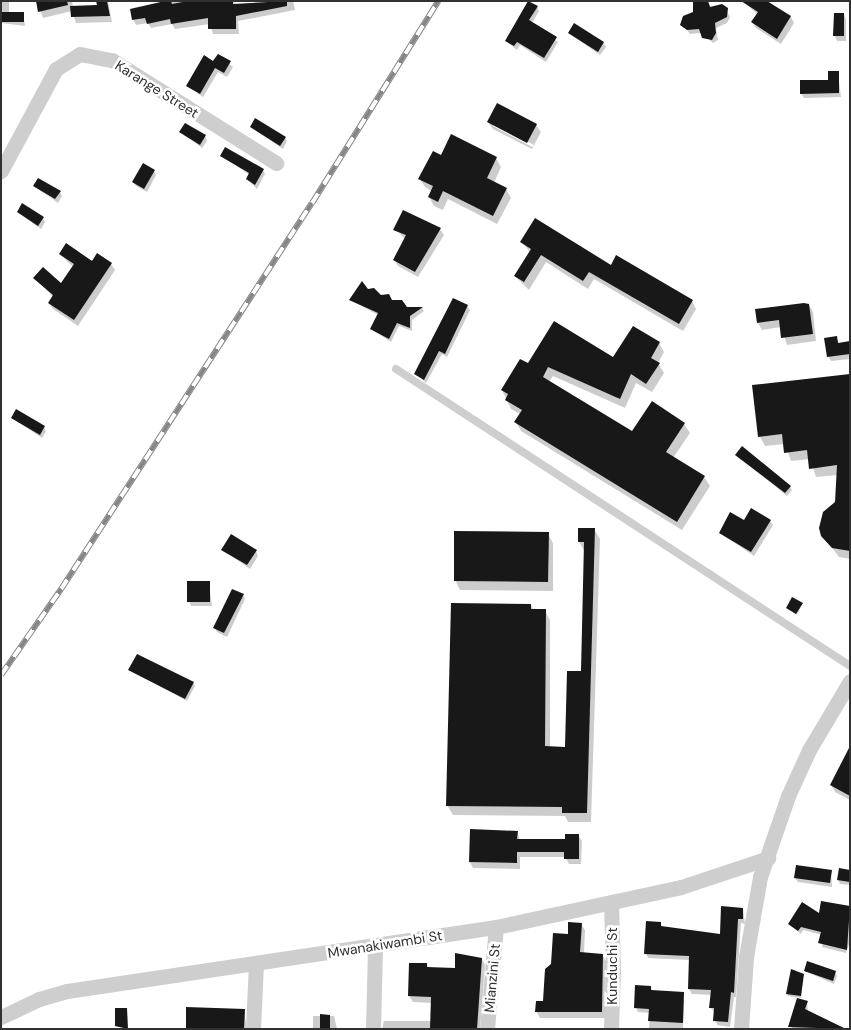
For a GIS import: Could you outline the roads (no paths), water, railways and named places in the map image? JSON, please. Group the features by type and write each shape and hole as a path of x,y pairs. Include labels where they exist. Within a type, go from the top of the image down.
{"street":[{"name":"Karange Street","path":"1,172 56,69 80,54 112,60 276,163"},
{"path":"741,1029 748,948 760,877 788,796 809,750 850,681"},
{"name":"Mwanakiwambi St","path":"1,1017 39,999 67,991 496,927 681,886 768,858"},
{"name":"Kunduchi St","path":"611,902 611,1029"},
{"name":"Mianzini St","path":"487,1029 496,927"},
{"path":"372,1029 375,946"},
{"path":"253,1029 256,963"}],"lane":[{"path":"396,369 850,666"}],"railway":[{"path":"1,675 61,589 312,203 438,1"}]}
